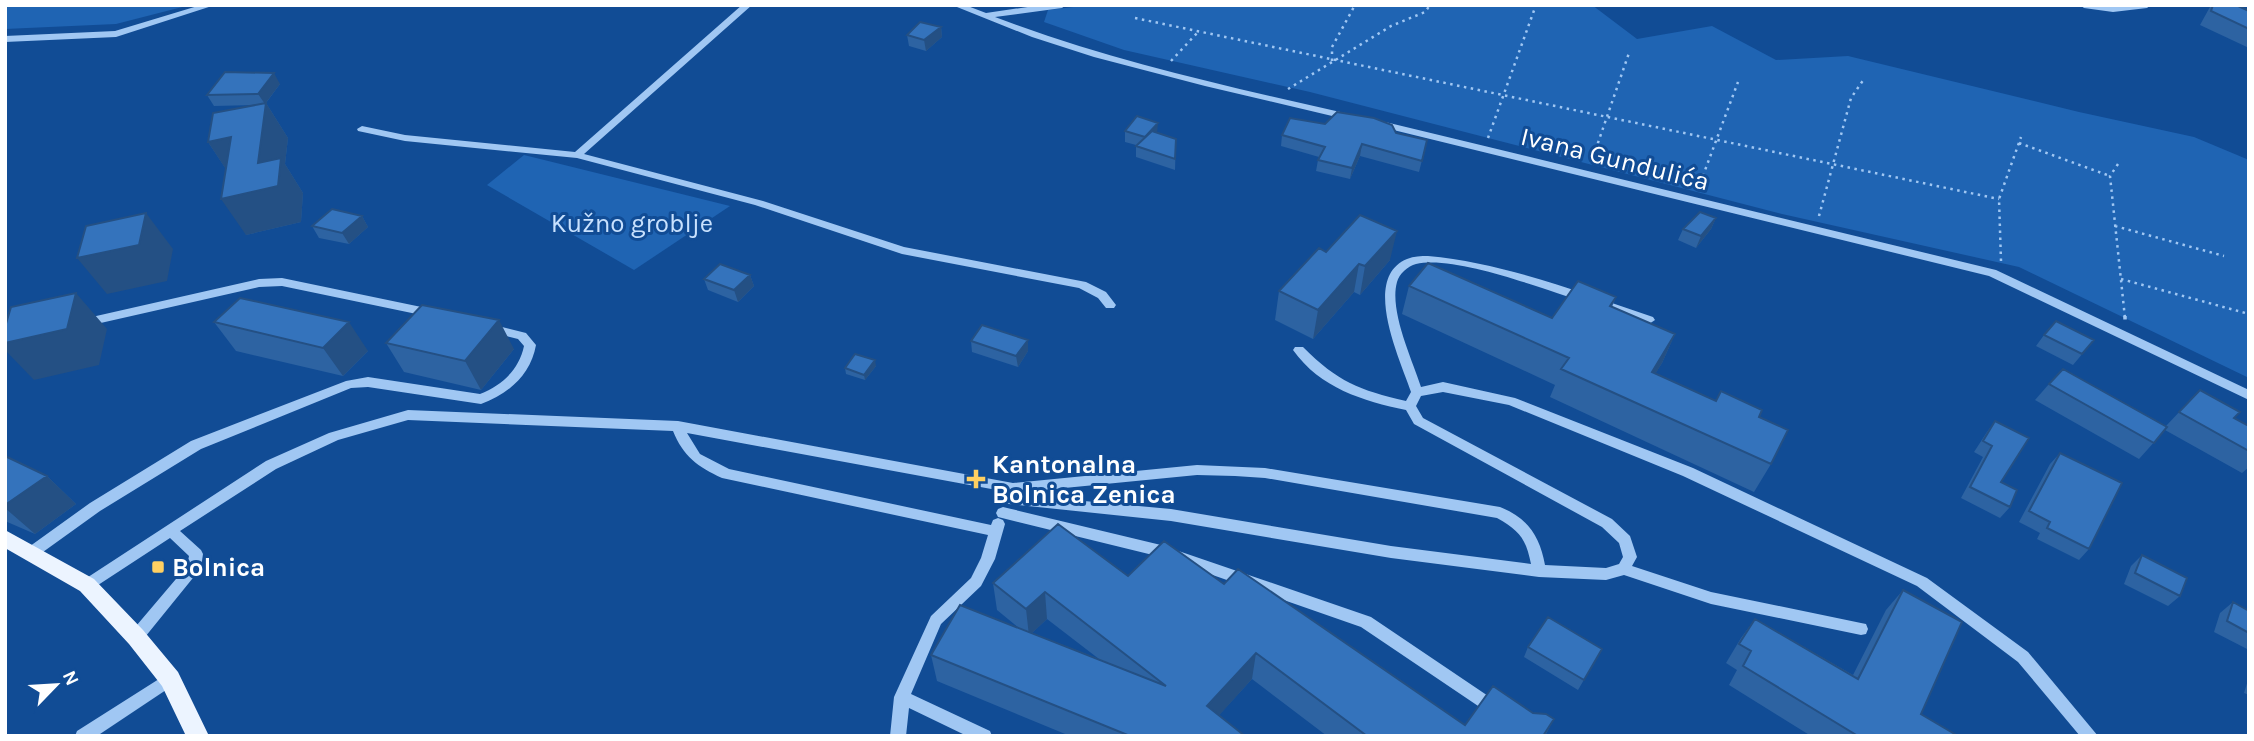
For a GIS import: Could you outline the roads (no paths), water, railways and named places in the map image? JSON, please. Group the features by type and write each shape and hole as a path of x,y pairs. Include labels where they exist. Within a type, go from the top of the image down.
{"main road":[{"path":"5,538 87,585 136,637 170,679 198,736"}],"street":[{"path":"5,39 116,34 211,5"},
{"path":"578,155 748,5"},
{"name":"Ivana Gundulića","path":"956,5 1061,44 1161,72 1587,174 1815,232 1963,264 2001,277 2126,339 2249,395"},
{"path":"985,16 1062,5"},
{"path":"2084,5 2113,9 2147,5"},
{"path":"362,129 405,138 578,155 759,203 902,250 1082,285 1102,295 1110,305"},
{"path":"1410,406 1417,391 1393,316 1391,282 1399,269 1413,261 1475,266 1560,290 1649,320"},
{"path":"76,325 259,283 282,282 447,317"},
{"path":"31,553 118,492 196,445 350,384 368,382 481,399 496,393 522,369 529,356 530,345 522,336 472,323"},
{"path":"1299,351 1333,381 1359,396 1410,406"},
{"path":"1417,391 1443,387 1511,401 1688,472 1922,582 2023,657 2090,736"},
{"path":"1410,406 1418,421 1607,523 1625,540 1630,557 1624,569"},
{"path":"87,585 271,465 334,436 408,415 678,426 1008,500 1171,515 1391,552 1539,571 1606,574 1624,569 1667,587 1713,601 1861,629"},
{"path":"678,426 684,443 697,461 727,474 995,531"},
{"path":"1008,500 1197,470 1265,473 1500,513 1520,523 1534,540 1539,571"},
{"path":"898,736 902,697 936,620 976,582 988,559 995,531 1008,500"},
{"path":"1008,500 1094,533 1161,551 1366,622 1508,719"},
{"path":"136,637 194,568 196,554 172,532"},
{"path":"83,736 170,679"},
{"path":"902,697 984,736"}],"place":[{"name":"Kantonalna Bolnica Zenica","path":"976,479"},
{"name":"Bolnica","path":"158,567"}],"park label":[{"name":"Kužno groblje","path":"632,223"}]}
